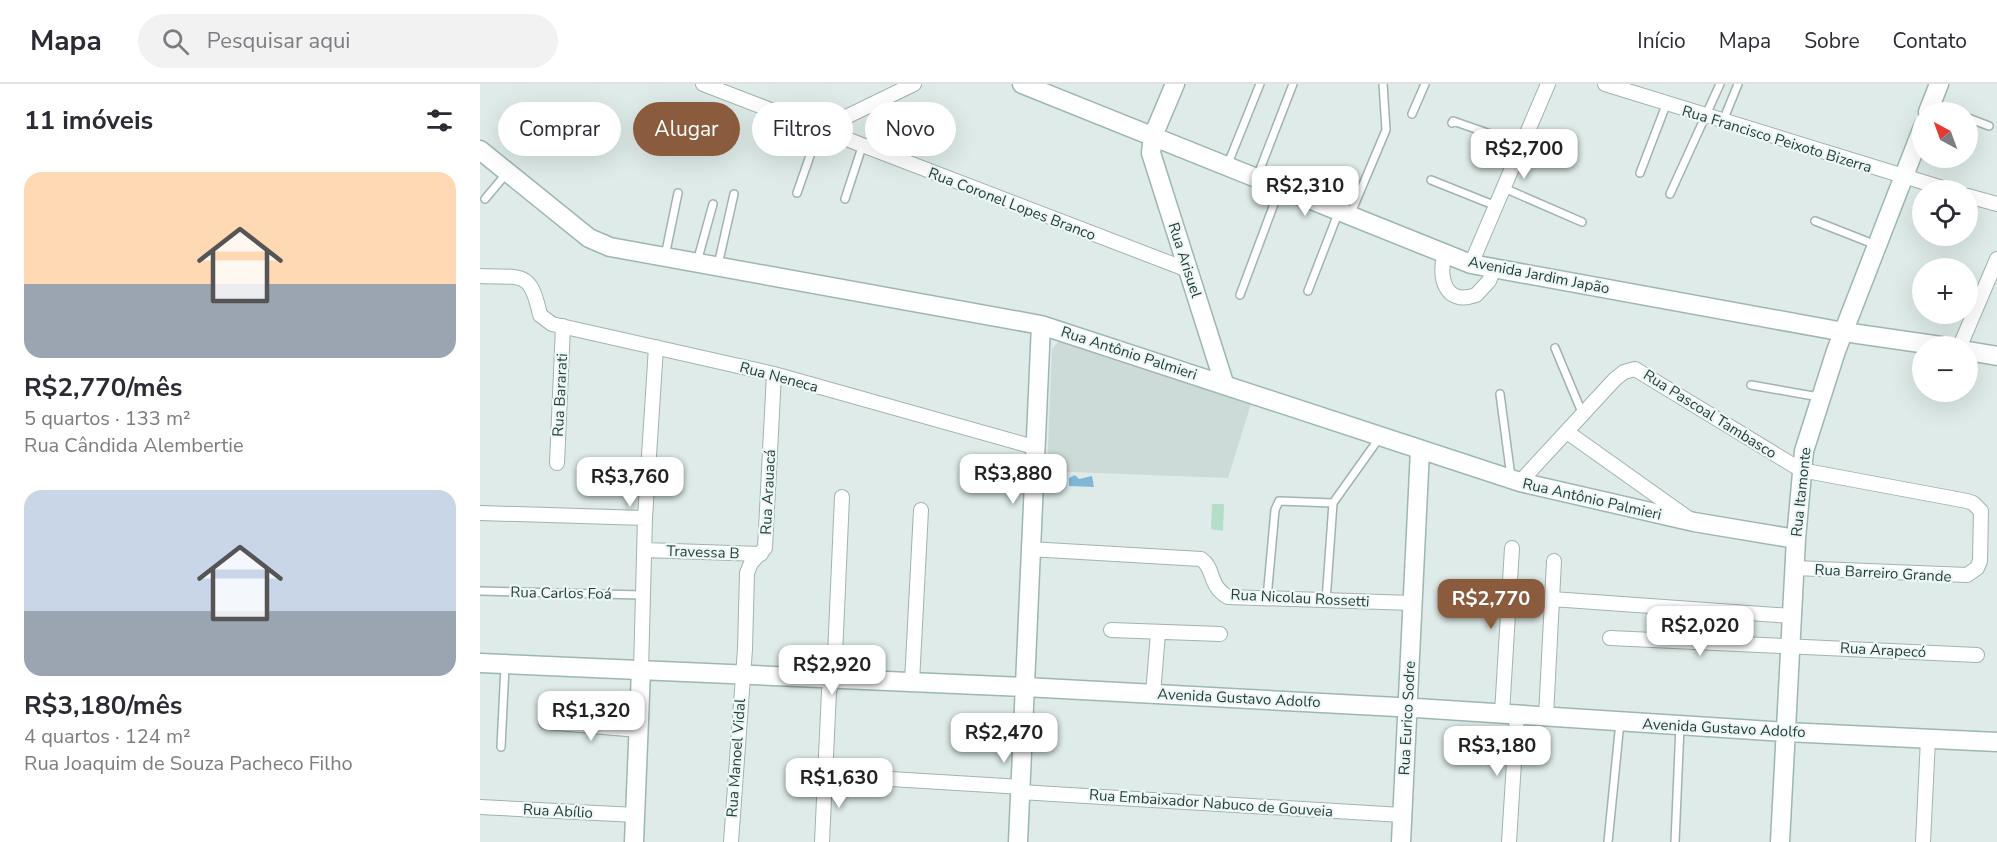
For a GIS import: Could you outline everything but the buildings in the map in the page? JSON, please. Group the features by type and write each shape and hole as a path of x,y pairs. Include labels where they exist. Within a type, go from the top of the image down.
{"street":[{"path":"853,114 914,84"},
{"name":"Avenida Jardim Japão","path":"1022,84 1471,264 1844,332 1912,342"},
{"path":"1153,136 1175,84"},
{"path":"1471,264 1548,84"},
{"name":"Rua Francisco Peixoto Bizerra","path":"1605,84 1704,117 1914,180"},
{"path":"1932,102 1940,84"},
{"name":"Rua Coronel Lopes Branco","path":"706,85 752,103"},
{"name":"Rua Arisuel","path":"1153,136 1151,153 1224,383"},
{"name":"Rua Coronel Lopes Branco","path":"853,143 1188,270"},
{"name":"Rua Antônio Palmieri","path":"480,150 589,238 610,247 1041,325 1224,383 1516,481 1694,522 1796,539"},
{"name":"Rua Itamonte","path":"1780,842 1801,470 1820,397 1876,245 1912,156"},
{"path":"1978,199 1997,204"},
{"path":"1445,253 1441,275 1450,293 1459,297 1476,295 1489,280 1494,268"},
{"path":"1964,336 1997,259"},
{"name":"Rua Neneca","path":"480,276 519,278 528,282 532,285 540,315 545,321 774,374 1034,447"},
{"path":"1018,842 1029,549 1041,325"},
{"name":"Rua Bararati","path":"557,463 563,326"},
{"path":"634,842 645,518 656,348"},
{"path":"1978,353 1997,356"},
{"name":"Rua Pascoal Tambasco","path":"1516,481 1567,432 1615,379 1624,372 1635,369 1801,470"},
{"name":"Rua Arauacá","path":"742,674 747,573 751,563 761,554 766,537 774,374"},
{"path":"1567,432 1694,522"},
{"name":"Rua Eurico Sodre","path":"1401,842 1420,450"},
{"name":"Rua Barreiro Grande","path":"1794,568 1958,577 1972,572 1980,561 1981,511 1973,503 1801,470"},
{"path":"822,842 830,691 834,678 842,497"},
{"path":"912,682 921,510"},
{"path":"480,513 645,518"},
{"path":"1509,842 1512,548"},
{"name":"Rua Nicolau Rossetti","path":"1029,549 1201,559 1208,567 1213,585 1228,597 1413,603"},
{"name":"Travessa B","path":"644,550 761,554"},
{"path":"1546,716 1554,561"},
{"path":"1552,599 1792,616"},
{"path":"1111,630 1220,634"},
{"path":"1154,694 1158,633"},
{"name":"Rua Arapecó","path":"1610,638 1977,655"},
{"name":"Avenida Gustavo Adolfo","path":"480,663 1025,687 1408,707 1786,732 1997,742"},
{"name":"Rua Manoel Vidal","path":"730,842 742,674"},
{"path":"546,722 638,730"},
{"path":"1923,842 1928,739"},
{"name":"Rua Embaixador Nabuco de Gouveia","path":"825,775 1402,815"},
{"name":"Rua Abílio","path":"480,807 636,815"}],"lane":[{"path":"1227,166 1260,84"},
{"path":"1257,178 1293,84"},
{"path":"1308,291 1386,130 1383,84"},
{"path":"1412,114 1425,84"},
{"path":"1670,194 1720,84"},
{"path":"1722,122 1738,84"},
{"path":"1640,173 1666,105"},
{"path":"1452,123 1453,121 1522,145"},
{"path":"1978,122 1989,126"},
{"path":"845,199 862,147"},
{"path":"797,193 810,156"},
{"path":"485,200 508,172"},
{"path":"1431,180 1496,206"},
{"path":"1240,295 1280,188"},
{"path":"1504,188 1582,222"},
{"path":"664,258 678,193"},
{"path":"718,268 734,194"},
{"path":"697,264 713,204"},
{"path":"1815,221 1876,245"},
{"path":"1555,348 1583,415"},
{"path":"1750,386 1820,397"},
{"path":"1500,394 1516,481"},
{"path":"1326,601 1333,503 1380,436"},
{"path":"1267,598 1275,510 1279,501 1333,503"},
{"name":"Rua Carlos Foá","path":"480,591 642,595"},
{"path":"501,747 505,664"},
{"path":"1608,842 1620,722"},
{"path":"1675,842 1680,726"}],"shaded area":[{"path":"1059,341 1251,404 1228,478 1047,471 1052,349"}],"green space":[{"path":"1212,504 1224,504 1223,531 1211,529"}],"water":[{"path":"1075,475 1079,479 1092,476 1094,487 1069,486 1069,478"}]}
